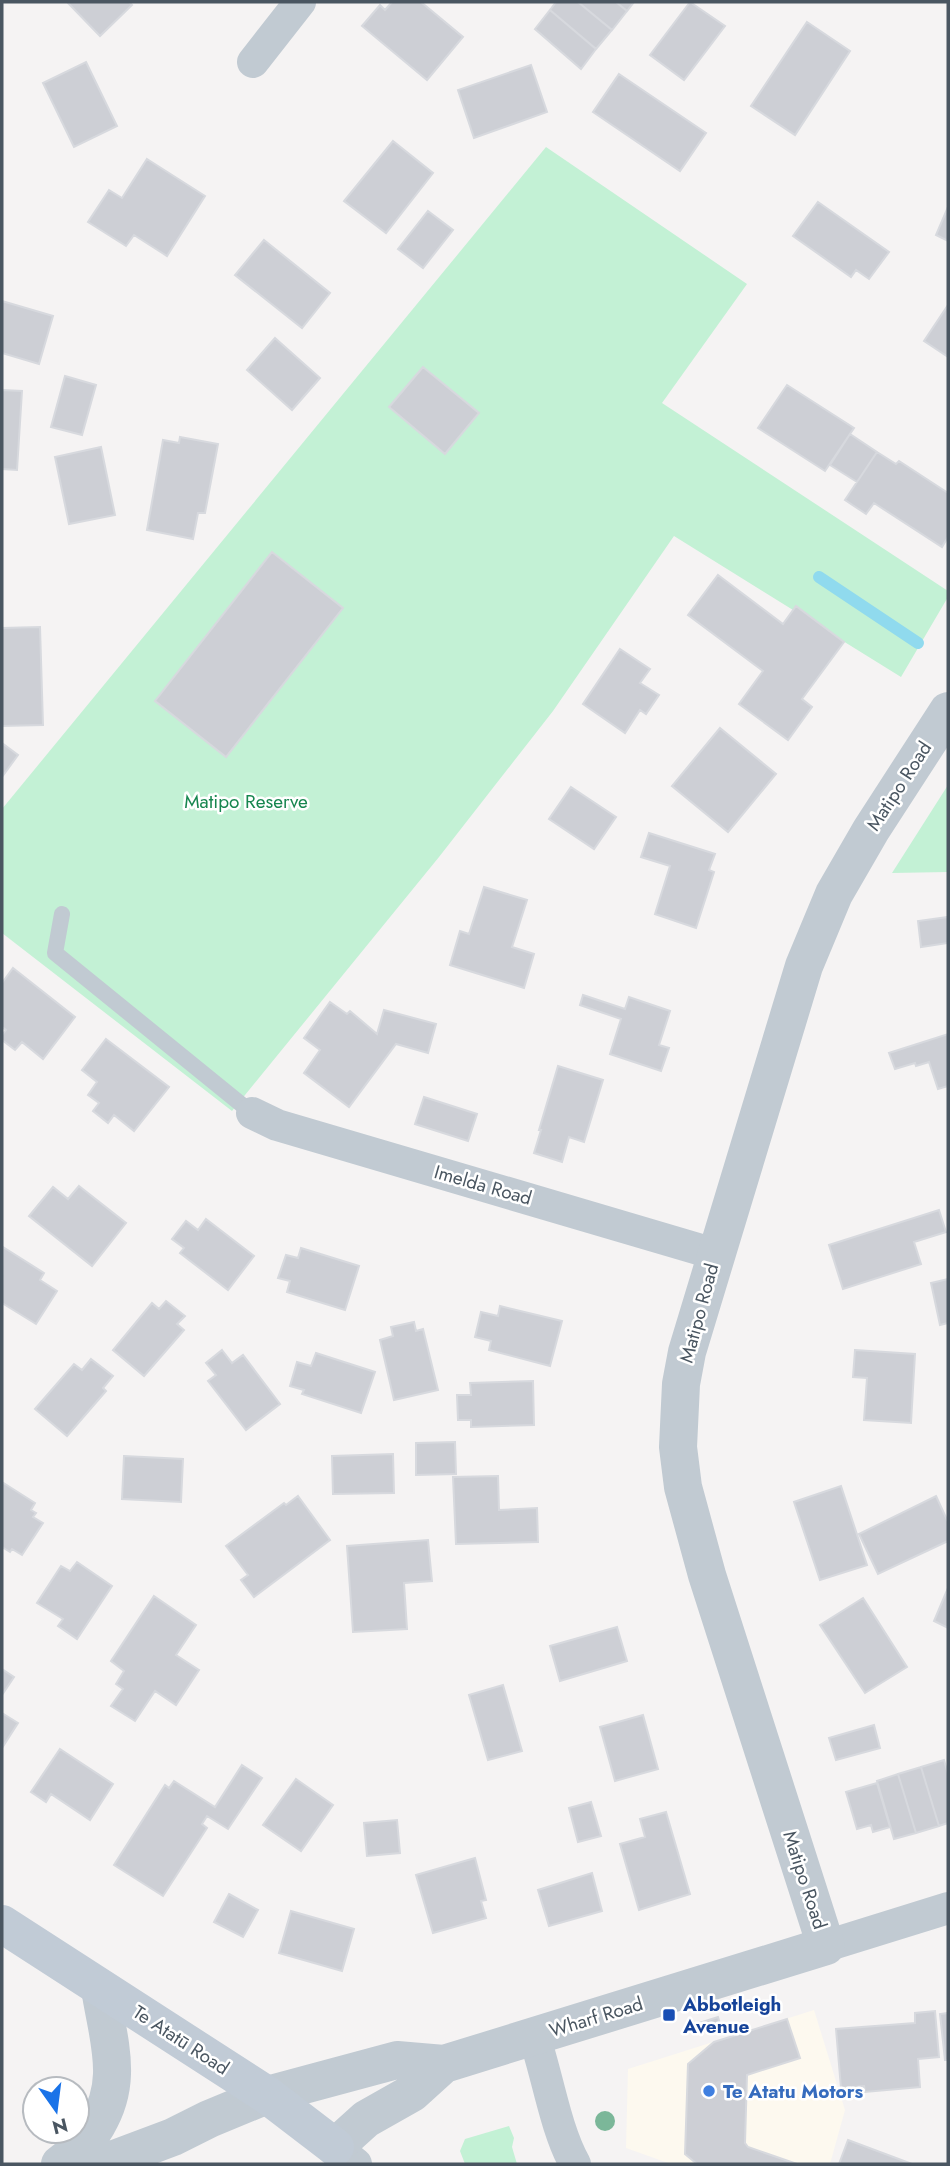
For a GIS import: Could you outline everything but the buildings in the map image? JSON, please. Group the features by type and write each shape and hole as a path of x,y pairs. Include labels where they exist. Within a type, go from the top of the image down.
{"main road":[{"name":"Te Atatū Road","path":"2,1924 267,2095 345,2156"}],"street":[{"path":"253,62 300,2"},
{"name":"Matipo Road","path":"826,1946 710,1588 683,1487 678,1447 681,1384 687,1352 715,1254 804,966 822,920 870,831 948,711"},
{"name":"Imelda Road","path":"252,1113 277,1125 715,1254"},
{"name":"Wharf Road","path":"95,2164 173,2137 267,2095 397,2060 444,2064 948,1908"},
{"path":"60,2164 72,2156 91,2136 110,2094 111,2057 100,1988"},
{"path":"534,2036 565,2144 575,2164"},
{"name":"Wharf Road","path":"345,2156 366,2119 412,2093 444,2064"}],"lane":[{"path":"62,914 55,953 252,1113"}],"shaded area":[{"path":"814,2010 845,2110 830,2164 671,2164 626,2148 628,2069"}],"green space":[{"name":"Matipo Reserve","path":"546,147 747,284 662,403 948,591 948,597 901,677 674,536 553,711 439,857 232,1111 2,933 2,809"},
{"path":"948,785 948,872 892,873"},
{"path":"509,2126 514,2138 512,2147 517,2164 465,2164 460,2151 465,2139"}],"waterway":[{"path":"819,577 918,643"}],"place":[{"name":"Abbotleigh Avenue","path":"669,2015"},
{"name":"Te Atatu Motors","path":"709,2091"}]}
